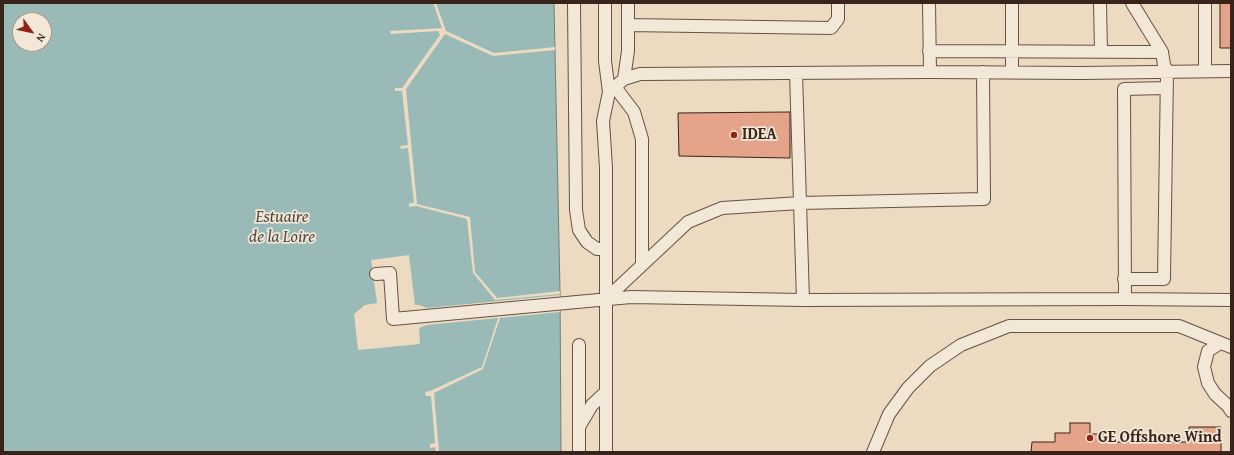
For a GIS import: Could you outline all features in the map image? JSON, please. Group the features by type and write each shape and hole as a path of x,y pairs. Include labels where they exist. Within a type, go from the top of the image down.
{"lane":[{"path":"574,3 576,210 579,230 587,242 597,249 606,249"},
{"path":"605,3 605,61 616,86 634,112 642,139 642,264"},
{"path":"606,452 606,168 603,121 628,51 628,3"},
{"path":"628,25 831,28 838,20 838,3"},
{"path":"929,3 930,72"},
{"path":"1012,3 1012,72"},
{"path":"1100,3 1101,52"},
{"path":"1124,279 1164,279 1167,71 1164,65 1162,52 1132,3"},
{"path":"1205,3 1205,71"},
{"path":"929,51 1162,52"},
{"path":"616,86 640,74 930,72 1080,73 1231,70"},
{"path":"606,298 688,222 722,208 800,203 984,199 983,72"},
{"path":"796,73 803,300"},
{"path":"1125,299 1124,89 1166,88"},
{"path":"376,274 390,273 393,319 606,298 631,297 803,300 1231,300"},
{"path":"873,452 889,414 908,388 930,366 961,345 1009,326 1179,326 1231,348"},
{"path":"1220,343 1208,351 1204,367 1208,383 1231,410"},
{"path":"579,345 579,452"},
{"path":"579,427 592,405 606,392"}],"water":[{"name":"Estuaire de la Loire","path":"3,3 554,3 560,291 561,452 3,452"}],"pier":[{"path":"433,3 436,3 446,31 494,53 555,47 555,50 493,56 445,34 406,89 417,204 470,217 475,272 497,298 560,291 560,294 495,300 473,273 467,219 416,206 409,207 409,203 414,203 408,148 401,149 400,146 408,145 402,91 395,91 395,88 402,88 440,35 438,31 391,34 390,31 442,28"},
{"path":"409,255 415,305 427,308 560,295 560,312 500,318 483,369 434,393 439,452 436,452 435,447 430,448 430,444 435,443 431,396 426,396 425,392 482,367 498,318 427,325 419,328 420,344 358,350 354,314 365,305 377,303 371,260"}],"building":[{"path":"1220,3 1231,3 1231,48 1220,48"},
{"name":"IDEA","path":"790,112 790,158 679,156 678,113"},
{"name":"GE Offshore Wind","path":"1070,423 1090,423 1090,434 1109,434 1109,442 1188,442 1189,427 1221,427 1221,452 1031,452 1032,442 1055,442 1055,433 1070,433"}],"place":[{"name":"IDEA","path":"734,135"},
{"name":"GE Offshore Wind","path":"1090,438"}]}
